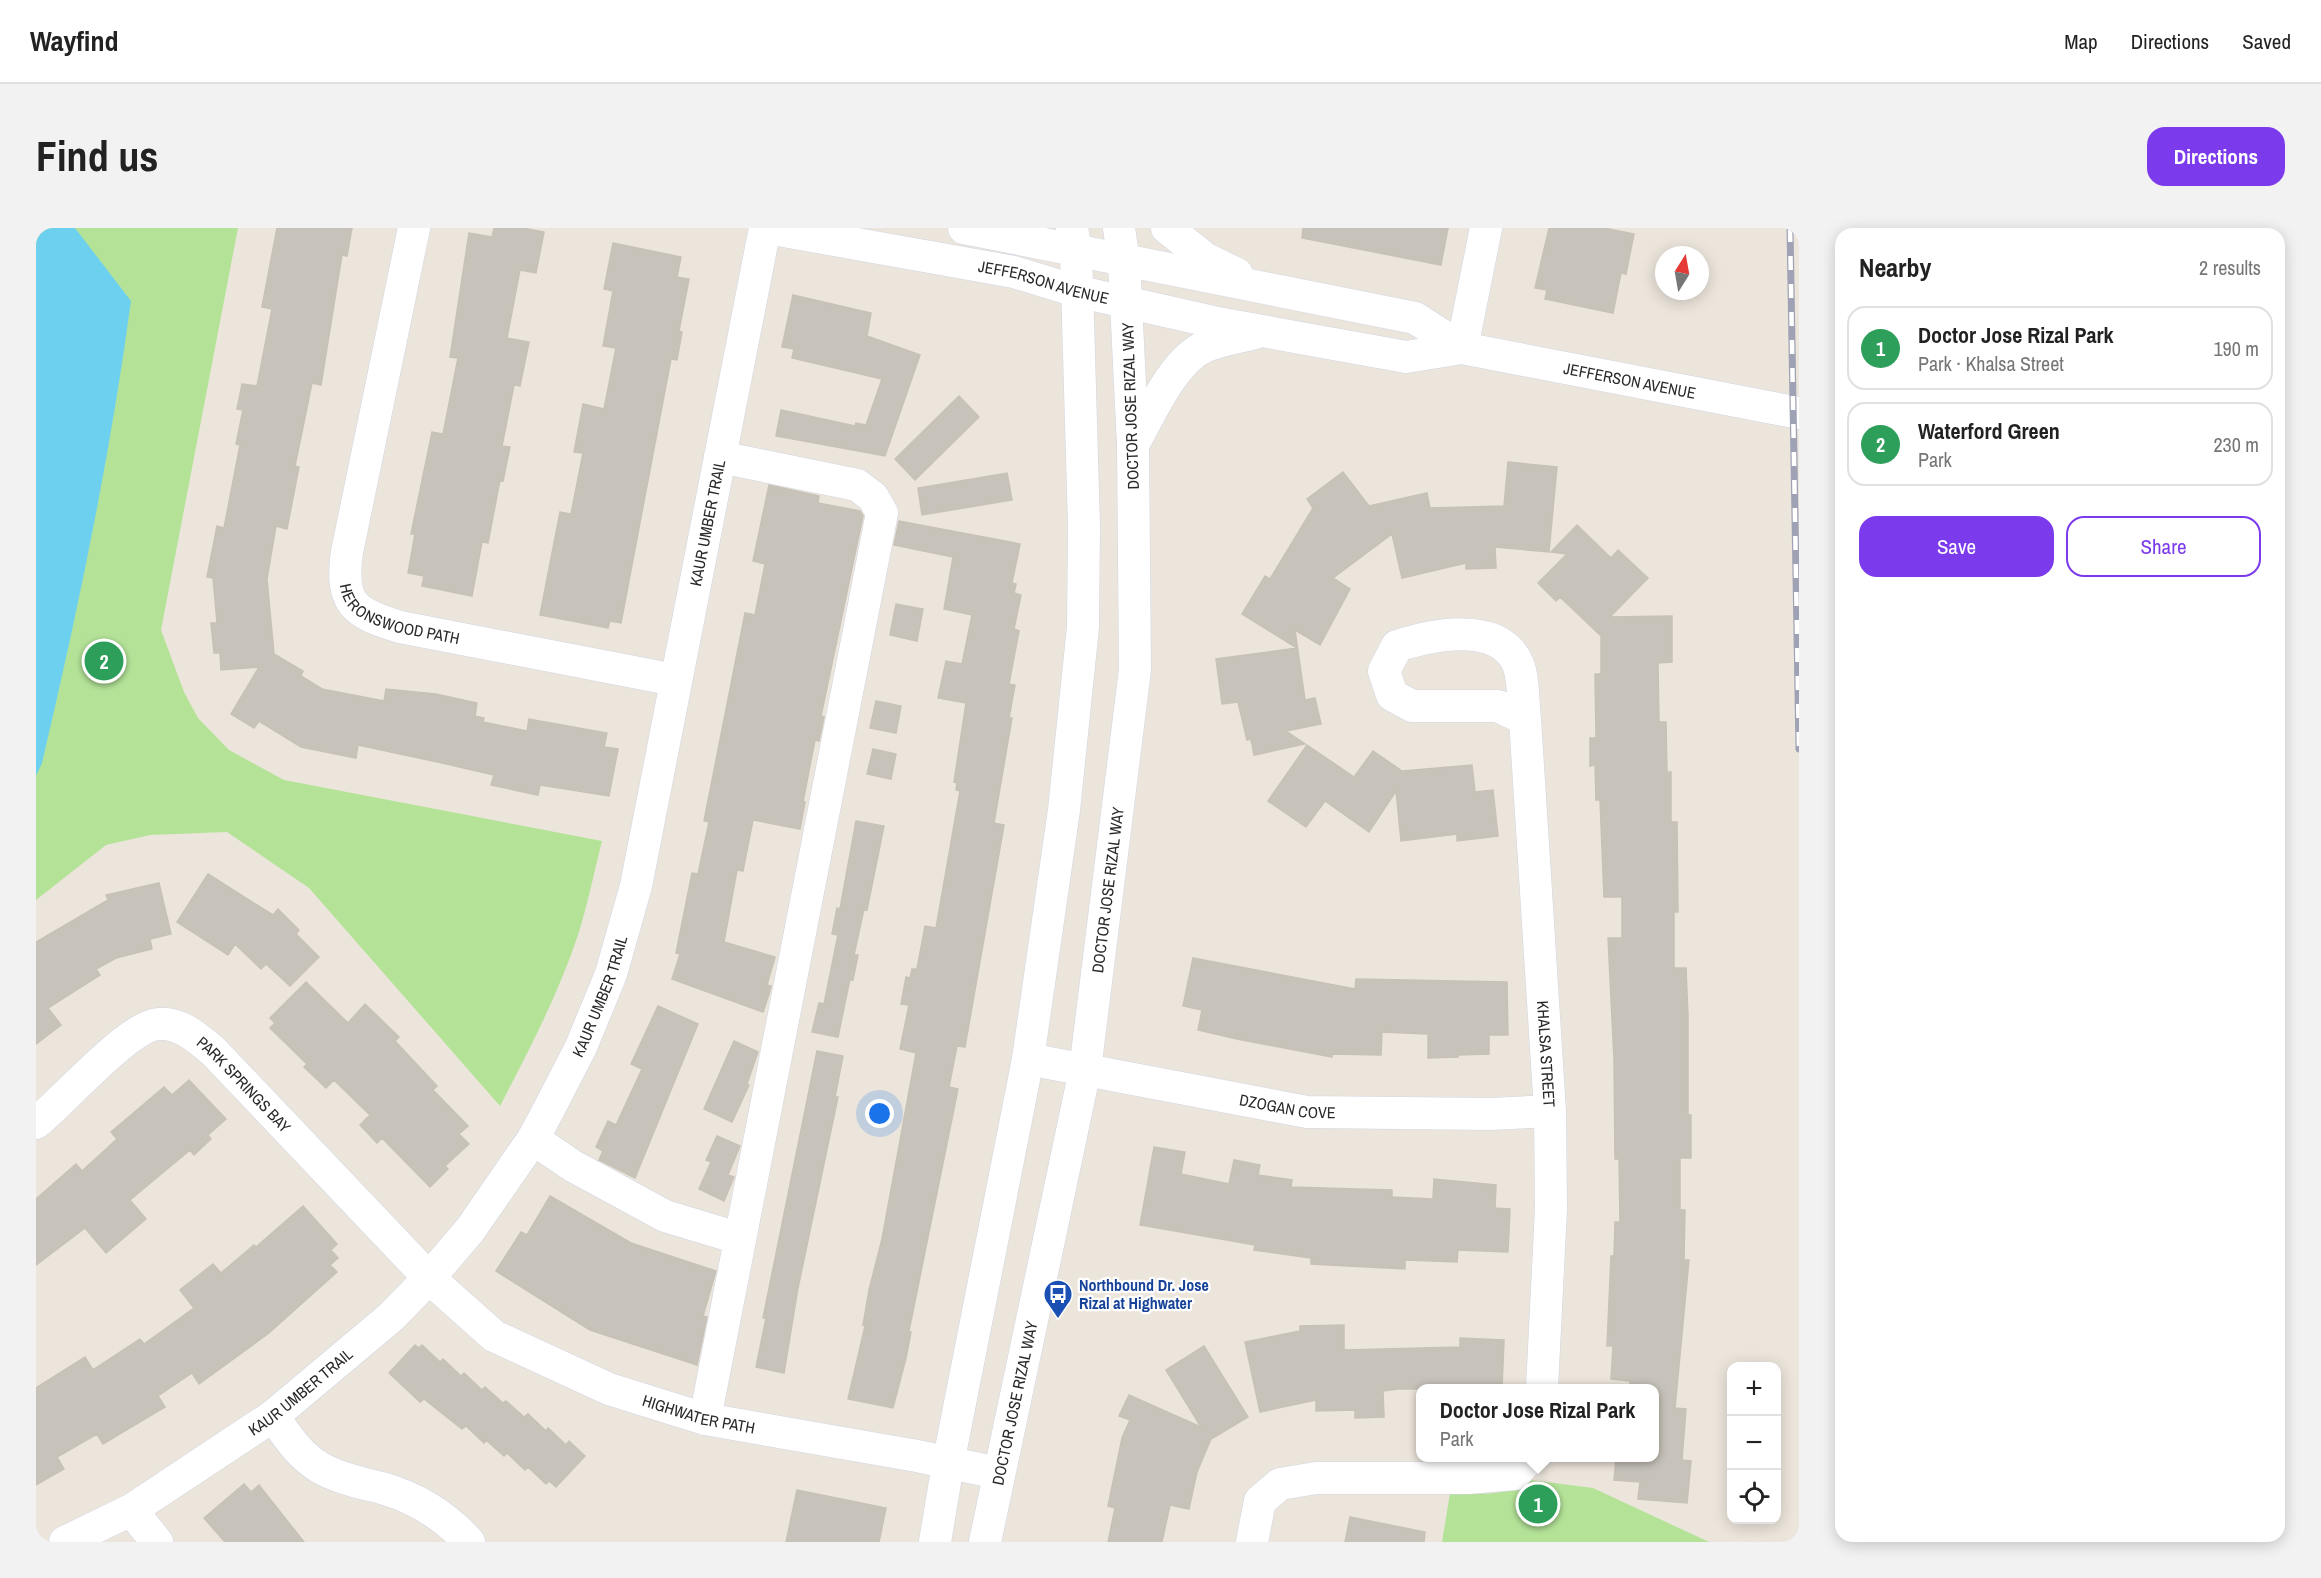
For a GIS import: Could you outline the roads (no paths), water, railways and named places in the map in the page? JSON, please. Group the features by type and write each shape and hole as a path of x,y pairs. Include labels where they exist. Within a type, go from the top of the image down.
{"street":[{"name":"HERONSWOOD PATH","path":"414,228 347,552 344,573 347,590 355,608 374,620 400,627 675,680"},
{"name":"KAUR UMBER TRAIL","path":"65,1542 131,1510 273,1416 391,1317 429,1278 470,1230 533,1139 581,1047 611,974 636,886 766,228"},
{"name":"JEFFERSON AVENUE","path":"766,228 1014,272 1076,291 1125,302 1406,357 1462,348 1799,413"},
{"name":"JEFFERSON AVENUE","path":"964,228 1074,240 1124,262 1415,318 1462,348"},
{"name":"DOCTOR JOSE RIZAL WAY","path":"985,1542 1085,1070 1135,670 1133,445 1124,262 1119,228"},
{"path":"1167,228 1206,259 1271,290"},
{"path":"1462,348 1486,228"},
{"path":"935,1542 948,1464 1028,1059 1064,810 1083,627 1084,526 1074,240"},
{"path":"1133,445 1170,378 1204,347 1264,331"},
{"path":"705,1419 738,1238 882,513 873,497 857,485 720,458"},
{"name":"KHALSA STREET","path":"1525,719 1551,1111 1551,1209 1542,1384"},
{"name":"PARK SPRINGS BAY","path":"36,1123 130,1037 154,1025 176,1026 197,1036 214,1052 429,1278"},
{"name":"DZOGAN COVE","path":"1028,1059 1307,1112 1491,1114 1551,1111"},
{"path":"533,1139 573,1166 665,1216 738,1238"},
{"name":"HIGHWATER PATH","path":"429,1278 494,1336 609,1389 705,1419 917,1456 998,1473"},
{"path":"273,1416 297,1450 320,1468 349,1480 421,1502 450,1521 469,1542"},
{"path":"1252,1542 1260,1501 1280,1484 1316,1478 1468,1478 1515,1474 1526,1462"},
{"path":"131,1510 157,1542"}],"water":[{"path":"36,228 75,228 131,301 92,533 42,763 36,776"}],"railway":[{"path":"1790,228 1799,749"}],"place":[{"name":"Waterford Green","path":"104,661"},
{"name":"Northbound Dr. Jose Rizal at Highwater","path":"1058,1320"},
{"name":"Doctor Jose Rizal Park","path":"1538,1504"}]}
